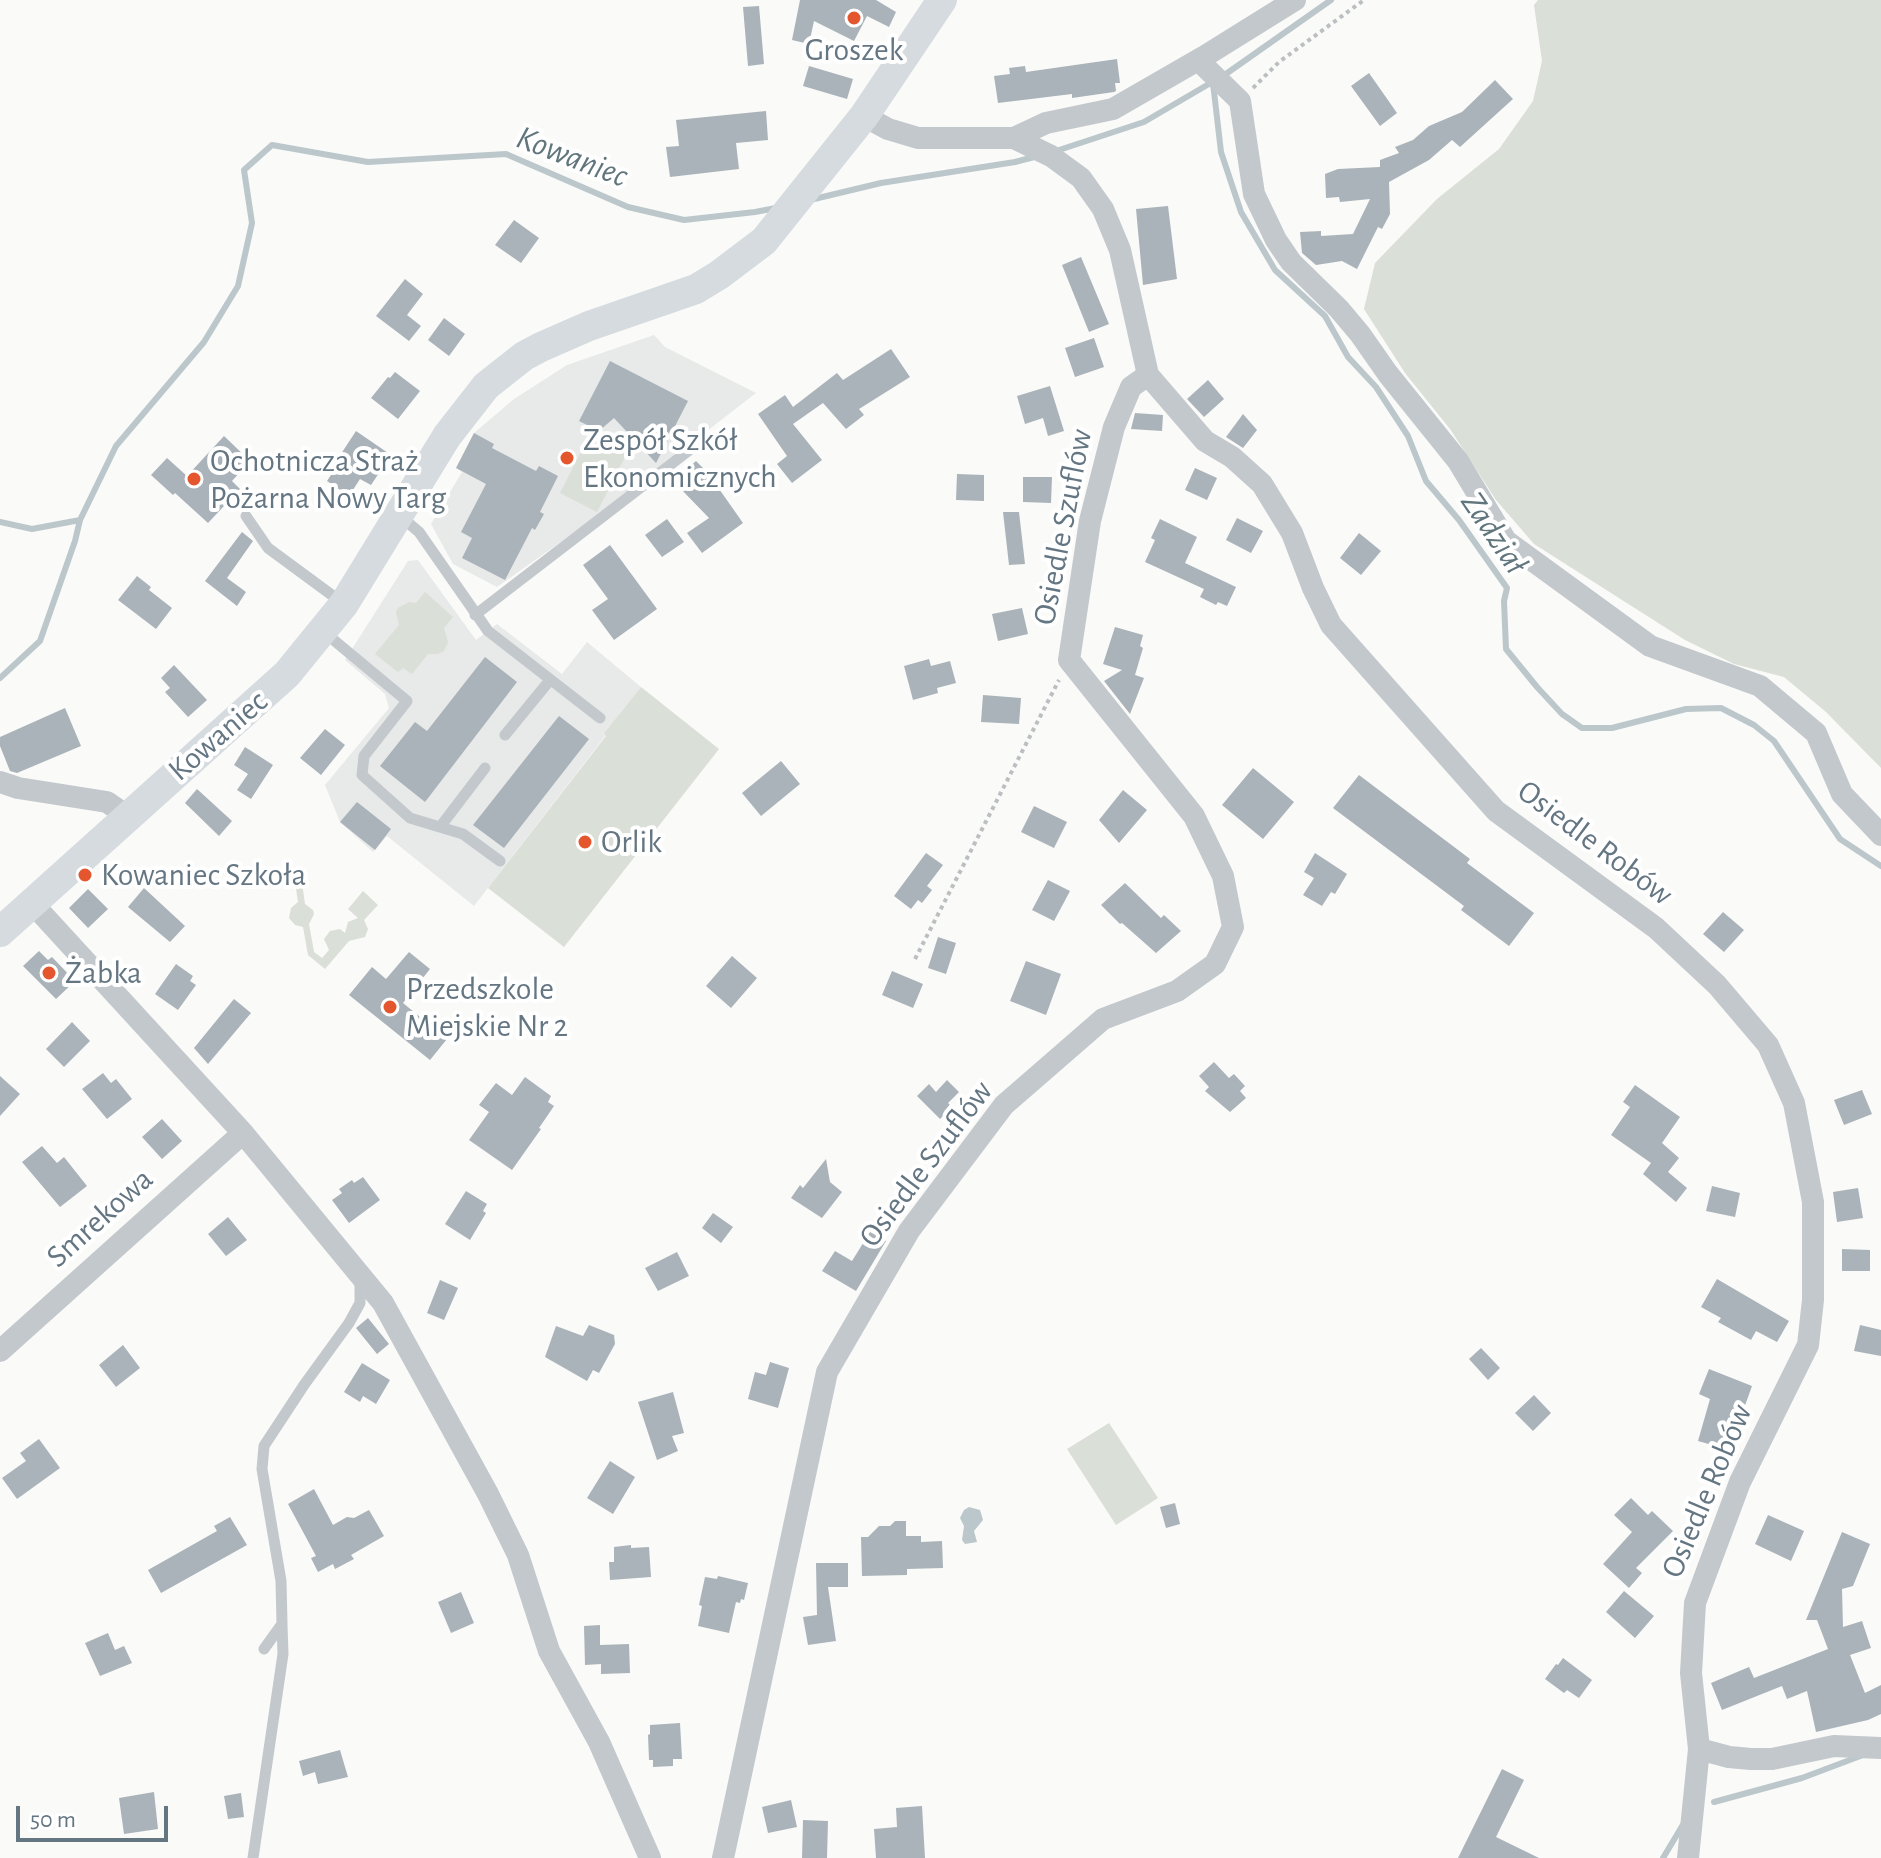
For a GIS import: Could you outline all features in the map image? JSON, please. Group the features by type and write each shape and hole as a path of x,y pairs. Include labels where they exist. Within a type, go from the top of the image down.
{"street":[{"name":"Kowaniec","path":"0,932 287,674 344,604 458,420 486,386 507,367 558,339 696,289 742,259 772,233 864,116 942,0"},
{"path":"1024,142 1046,123 1113,109 1295,0"},
{"path":"1198,60 1240,101 1254,194 1276,240 1291,262 1360,334 1458,461 1506,541 1650,646 1760,686 1816,733 1842,794 1881,835"},
{"name":"Osiedle Robów","path":"864,116 888,129 918,138 1024,142 1068,166 1081,178 1097,200 1120,250 1148,375 1205,441 1232,457 1262,484 1292,533 1331,625 1496,811 1656,928 1717,985 1768,1045 1794,1103 1813,1202 1813,1300 1808,1345 1740,1482 1695,1603 1691,1673 1699,1749 1688,1858"},
{"name":"Osiedle Szuflów","path":"723,1858 827,1372 909,1231 1004,1105 1103,1019 1177,991 1215,964 1233,927 1223,876 1194,816 1069,660 1090,521 1114,427 1131,387 1148,375"},
{"path":"0,782 18,788 107,802 127,816"},
{"path":"32,903 243,1133 383,1303 518,1555 549,1651 599,1742 650,1858"},
{"name":"Smrekowa","path":"0,1351 243,1133"},
{"path":"1699,1749 1729,1757 1772,1759 1834,1746 1881,1748"}],"lane":[{"path":"475,615 696,445"},
{"path":"400,515 419,532 488,631 600,718"},
{"path":"246,516 268,548 344,604"},
{"path":"323,632 407,701 364,756 362,775 410,818 463,834 500,861"},
{"path":"505,735 550,680"},
{"path":"440,827 485,768"},
{"path":"253,1858 283,1654 281,1581 262,1469 264,1446 349,1323 360,1303 360,1276"},
{"path":"264,1649 282,1624"}],"path":[{"path":"1240,101 1279,62 1364,0"},
{"path":"915,959 1069,660"}],"shaded area":[{"path":"1538,0 1881,0 1881,768 1826,712 1784,677 1734,664 1685,640 1534,544 1496,500 1450,429 1405,373 1364,309 1375,263 1437,199 1499,149 1533,101 1542,61 1534,5"},
{"name":"Zespół Szkół Ekonomicznych","path":"654,335 665,347 756,393 596,517 497,587 453,564 431,524 462,472 456,468 474,433 514,399 567,365"},
{"path":"593,428 630,447 597,512 560,493"},
{"path":"418,560 476,640 497,624 562,674 587,642 641,687 474,906 387,836 373,852 340,822 325,785 389,708 385,694 345,660 408,561"},
{"path":"425,592 453,617 444,628 448,642 444,651 428,654 412,674 403,668 398,672 375,654 399,625 398,608 409,602 416,603"},
{"name":"Orlik","path":"641,687 719,749 564,947 488,888"},
{"path":"300,868 305,904 314,914 309,924 314,952 322,958 329,950 324,939 330,931 340,929 345,933 348,922 358,918 348,909 363,891 378,905 364,920 368,929 365,937 349,941 325,969 308,955 303,927 295,925 289,918 291,908 298,902 293,869"},
{"path":"1109,1423 1158,1498 1116,1525 1067,1449"},
{"path":"969,1507 980,1510 983,1520 974,1531 977,1542 965,1544 962,1540 964,1526 960,1518"}],"building":[{"path":"800,0 876,0 896,12 889,27 867,16 854,41 814,21 809,44 792,40"},
{"path":"759,6 764,64 748,66 743,7"},
{"path":"1117,59 1120,83 1115,83 1114,92 998,103 994,76 1010,74 1009,68 1025,66 1026,72"},
{"path":"809,66 853,79 847,99 803,86"},
{"path":"1369,73 1397,113 1380,126 1351,86"},
{"path":"1495,80 1513,99 1460,147 1452,140 1429,160 1389,182 1390,214 1382,229 1378,227 1357,269 1342,261 1316,265 1302,253 1300,232 1321,231 1321,236 1353,234 1370,199 1340,202 1339,197 1326,198 1325,174 1338,169 1380,167 1380,160 1399,153 1395,147 1413,140 1429,126 1462,112"},
{"path":"766,111 768,140 736,143 739,169 670,177 666,147 679,146 676,120"},
{"path":"1168,206 1177,279 1143,285 1136,209"},
{"path":"514,220 539,238 521,263 495,245"},
{"path":"1081,257 1109,324 1089,332 1062,265"},
{"path":"405,279 423,294 407,315 421,326 409,341 376,316"},
{"path":"444,318 465,334 449,356 428,340"},
{"path":"1094,338 1104,367 1075,377 1065,348"},
{"path":"891,349 910,377 859,409 864,415 846,429 823,403 793,424 822,460 792,483 777,464 787,456 758,414 785,395 793,407 837,373 843,380"},
{"path":"610,361 688,401 656,463 614,418 599,431 579,421"},
{"path":"395,372 420,391 398,419 371,398"},
{"path":"1208,380 1224,399 1204,417 1187,399"},
{"path":"1050,386 1064,431 1048,436 1043,418 1025,424 1017,396"},
{"path":"1135,413 1163,415 1162,431 1131,429"},
{"path":"1243,414 1257,430 1243,448 1226,437"},
{"path":"356,431 391,455 371,485 360,479 349,496 327,481"},
{"path":"474,433 494,444 492,448 536,471 539,466 558,476 540,512 544,514 535,530 532,528 505,580 462,558 472,538 461,532 486,484 456,468"},
{"name":"Ochotnicza Straż Pożarna Nowy Targ","path":"224,436 250,461 232,481 240,489 208,523 151,475 167,458 187,476"},
{"path":"696,461 719,484 717,486 743,523 702,553 687,533 709,518 677,485 677,478"},
{"path":"1195,468 1217,478 1207,500 1185,490"},
{"path":"957,474 984,475 984,501 956,500"},
{"path":"1023,477 1052,477 1051,503 1023,502"},
{"path":"1003,512 1019,512 1025,564 1009,565"},
{"path":"1237,518 1263,531 1251,553 1226,540"},
{"path":"667,519 684,542 662,557 645,535"},
{"path":"1160,519 1197,537 1185,563 1236,587 1227,606 1218,602 1216,605 1200,597 1204,589 1145,562"},
{"path":"242,532 253,541 227,578 246,592 237,606 205,581"},
{"path":"1359,533 1381,551 1361,575 1340,558"},
{"path":"610,545 657,609 614,640 592,610 608,599 583,565"},
{"path":"137,576 172,608 156,629 118,600"},
{"path":"1022,608 1028,634 998,641 992,614"},
{"path":"1115,627 1143,635 1140,646 1143,648 1135,675 1144,678 1130,714 1104,681 1122,670 1103,664"},
{"path":"485,657 517,682 425,802 380,766 415,722 427,731"},
{"path":"929,659 931,666 950,661 956,683 937,688 938,693 913,700 904,666"},
{"path":"174,665 207,700 188,717 165,692 170,688 161,678"},
{"path":"983,695 1021,698 1019,724 981,722"},
{"path":"65,708 81,746 17,773 10,771 0,746 0,737"},
{"path":"559,716 589,739 504,848 473,825"},
{"path":"325,729 345,745 321,775 300,758"},
{"path":"245,747 273,765 251,799 237,790 248,774 234,765"},
{"path":"781,761 800,784 761,816 742,793"},
{"path":"1253,768 1294,802 1263,839 1222,805"},
{"path":"1359,775 1470,859 1467,863 1534,913 1509,946 1461,910 1464,906 1333,808"},
{"path":"197,789 232,821 219,836 185,803"},
{"path":"1123,790 1147,810 1119,843 1099,820"},
{"path":"357,802 391,829 375,850 340,822"},
{"path":"1034,806 1067,822 1054,848 1021,832"},
{"path":"926,853 943,865 927,886 932,890 922,903 918,900 911,909 894,896"},
{"path":"1315,853 1347,874 1335,894 1331,892 1322,906 1303,895 1314,878 1304,872"},
{"path":"1048,880 1070,891 1054,921 1032,910"},
{"path":"1125,883 1161,918 1164,915 1181,931 1156,953 1101,905"},
{"path":"144,888 185,926 170,942 128,907"},
{"path":"88,889 108,909 88,928 69,908"},
{"path":"1723,912 1744,930 1724,952 1703,934"},
{"path":"938,937 956,943 946,974 928,968"},
{"name":"Żabka","path":"39,951 48,960 52,957 75,981 56,999 23,966"},
{"name":"Przedszkole Miejskie Nr 2","path":"409,952 430,969 403,1003 447,1039 430,1060 349,995 372,967 386,979"},
{"path":"732,956 757,978 731,1008 706,986"},
{"path":"1026,961 1061,974 1046,1015 1010,1001"},
{"path":"176,964 193,976 190,981 196,985 178,1010 155,994"},
{"path":"892,971 923,984 913,1008 882,995"},
{"path":"234,999 251,1013 208,1064 194,1048"},
{"path":"72,1022 90,1041 64,1067 46,1049"},
{"path":"1214,1062 1229,1078 1234,1074 1245,1086 1240,1091 1246,1098 1230,1112 1205,1091 1209,1087 1199,1076"},
{"path":"103,1073 111,1083 116,1079 132,1099 107,1119 82,1089"},
{"path":"0,1076 20,1094 0,1116"},
{"path":"525,1077 551,1096 548,1102 554,1106 512,1170 469,1140 489,1112 479,1105 496,1083 512,1095"},
{"path":"947,1080 959,1092 948,1103 952,1107 940,1119 917,1096 929,1084 936,1092"},
{"path":"1635,1085 1680,1117 1662,1143 1679,1158 1668,1172 1687,1188 1676,1202 1643,1174 1651,1163 1611,1135 1630,1107 1623,1102"},
{"path":"1862,1090 1872,1114 1844,1125 1834,1100"},
{"path":"162,1119 182,1141 162,1159 142,1137"},
{"path":"42,1146 57,1163 64,1157 87,1186 60,1207 22,1162"},
{"path":"826,1159 830,1182 842,1192 822,1218 791,1198"},
{"path":"363,1177 380,1200 349,1223 332,1200 342,1193 339,1189"},
{"path":"1712,1186 1740,1193 1735,1217 1706,1211"},
{"path":"1858,1188 1863,1218 1837,1222 1833,1192"},
{"path":"466,1191 487,1204 483,1211 486,1213 470,1240 445,1224"},
{"path":"713,1213 733,1227 721,1243 702,1228"},
{"path":"228,1217 247,1240 226,1256 208,1234"},
{"path":"870,1232 886,1241 856,1291 822,1271 835,1251 852,1261"},
{"path":"1842,1249 1870,1250 1870,1271 1842,1271"},
{"path":"677,1252 689,1276 658,1291 645,1268"},
{"path":"1717,1279 1789,1321 1777,1342 1756,1331 1751,1340 1718,1322 1721,1318 1701,1307"},
{"path":"440,1280 458,1288 444,1320 427,1313"},
{"path":"368,1318 389,1344 377,1354 356,1328"},
{"path":"589,1325 614,1335 615,1344 599,1373 593,1370 587,1381 545,1357 556,1326 583,1336"},
{"path":"1860,1325 1881,1330 1881,1356 1854,1351"},
{"path":"123,1345 140,1368 116,1387 99,1365"},
{"path":"1481,1348 1500,1368 1488,1380 1469,1359"},
{"path":"770,1362 789,1368 778,1408 748,1399 755,1372 766,1375"},
{"path":"362,1363 390,1380 376,1404 363,1396 360,1402 344,1392"},
{"path":"1709,1369 1752,1386 1730,1450 1698,1441 1710,1399 1699,1394"},
{"path":"673,1392 684,1433 672,1436 678,1451 657,1460 638,1402"},
{"path":"1534,1395 1551,1413 1533,1431 1515,1413"},
{"path":"39,1439 60,1468 17,1499 2,1478 26,1461 20,1453"},
{"path":"610,1461 635,1477 613,1514 587,1498"},
{"path":"314,1489 333,1525 369,1510 384,1536 351,1555 354,1559 335,1569 333,1564 318,1572 311,1558 316,1556 288,1504"},
{"path":"1631,1498 1648,1515 1652,1511 1673,1531 1636,1568 1642,1573 1629,1588 1603,1564 1632,1532 1614,1515"},
{"path":"1175,1503 1180,1524 1166,1528 1160,1507"},
{"path":"1768,1515 1804,1531 1791,1561 1755,1544"},
{"path":"230,1517 247,1545 161,1593 148,1570 217,1531 214,1526"},
{"path":"895,1521 906,1521 906,1536 921,1536 921,1542 942,1541 943,1568 907,1569 907,1575 862,1576 861,1537 868,1537 879,1526 890,1526"},
{"path":"1842,1532 1870,1544 1853,1586 1842,1589 1843,1627 1862,1621 1871,1648 1850,1655 1865,1693 1881,1685 1881,1714 1816,1732 1807,1691 1787,1699 1782,1686 1722,1710 1711,1683 1749,1667 1754,1678 1828,1649 1817,1620 1806,1620"},
{"path":"631,1545 631,1548 649,1547 651,1577 610,1580 609,1562 614,1562 614,1547"},
{"path":"816,1563 848,1563 848,1587 828,1587 836,1641 808,1645 803,1617 817,1615"},
{"path":"718,1576 748,1583 744,1600 736,1602 729,1633 698,1626 705,1577 717,1579"},
{"path":"1624,1591 1654,1616 1635,1638 1606,1612"},
{"path":"461,1592 474,1623 451,1633 438,1602"},
{"path":"600,1625 600,1645 629,1644 630,1673 601,1674 601,1664 585,1665 584,1626"},
{"path":"108,1633 115,1650 124,1646 132,1663 100,1676 85,1643"},
{"path":"1563,1658 1592,1680 1579,1698 1567,1690 1564,1693 1545,1679"},
{"path":"680,1723 682,1759 673,1759 673,1766 653,1767 653,1760 649,1760 650,1725"},
{"path":"340,1750 348,1777 318,1784 315,1772 303,1776 299,1761"},
{"path":"1502,1769 1524,1780 1496,1837 1539,1858 1458,1858"},
{"path":"154,1792 158,1829 124,1834 119,1798"},
{"path":"241,1793 244,1817 228,1819 224,1796"},
{"path":"791,1800 797,1827 768,1833 762,1807"},
{"path":"922,1806 925,1858 876,1858 874,1829 897,1827 896,1808"},
{"path":"803,1820 828,1821 827,1858 802,1858"}],"waterway":[{"name":"Kowaniec","path":"1223,76 1331,0"},
{"name":"Kowaniec","path":"1053,152 1144,122 1214,81"},
{"name":"Zadział","path":"1213,83 1221,152 1241,212 1275,270 1325,316 1348,357 1376,387 1408,436 1426,481 1459,520 1507,588 1504,601 1506,649 1537,687 1562,714 1582,728 1612,728 1686,709 1721,708 1754,725 1774,741 1840,839 1881,866"},
{"name":"Kowaniec","path":"0,678 40,641 80,520 116,446 204,342 238,286 252,223 244,170 272,145 368,162 506,154 628,207 684,220 776,208"},
{"name":"Kowaniec","path":"810,200 881,183 1038,156"},
{"path":"0,522 32,529 80,520"},
{"path":"1714,1802 1802,1778 1863,1755"},
{"path":"1663,1858 1684,1823"}],"place":[{"name":"Groszek","path":"854,18"},
{"name":"Zespół Szkół Ekonomicznych","path":"567,458"},
{"name":"Ochotnicza Straż Pożarna Nowy Targ","path":"194,479"},
{"name":"Orlik","path":"585,842"},
{"name":"Kowaniec Szkoła","path":"85,875"},
{"name":"Żabka","path":"49,973"},
{"name":"Przedszkole Miejskie Nr 2","path":"390,1007"}]}
